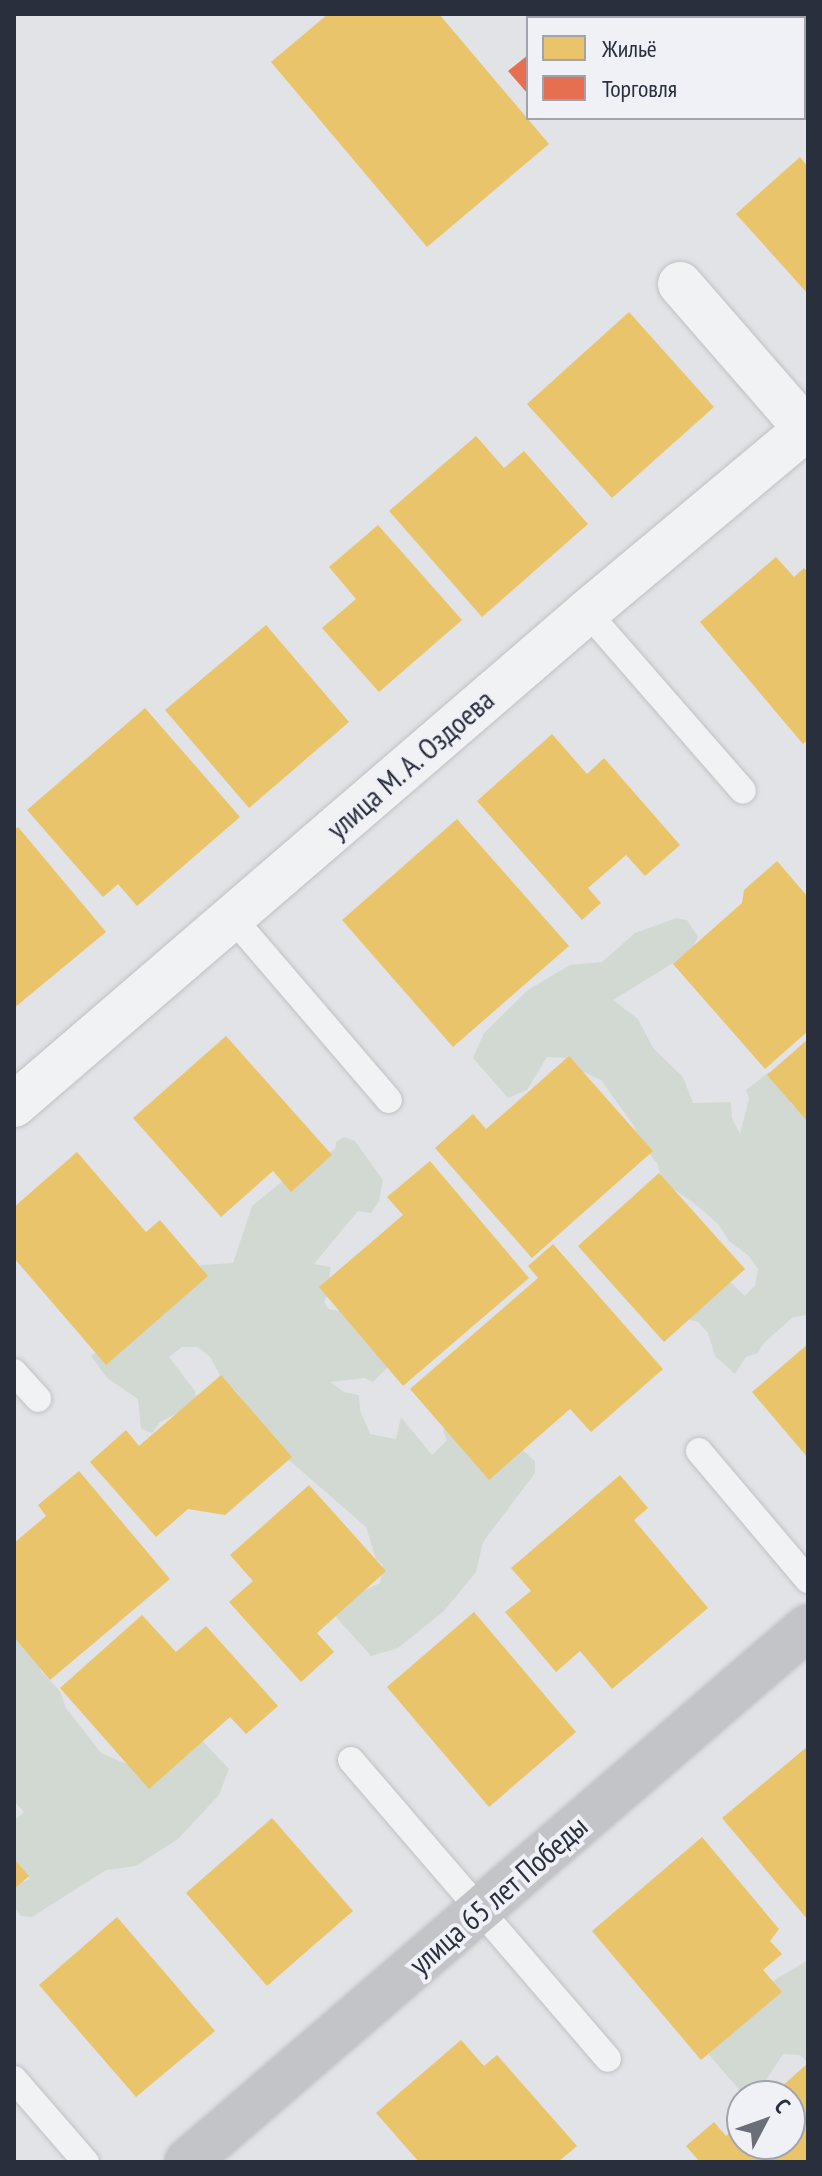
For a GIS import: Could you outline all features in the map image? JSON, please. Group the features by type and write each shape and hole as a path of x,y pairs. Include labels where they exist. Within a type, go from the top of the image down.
{"street":[{"path":"680,284 807,429"},
{"name":"улица М. А. Оздоева","path":"14,1105 587,612 807,429"},
{"name":"улица 65 лет Победы","path":"187,2162 808,1627"}],"lane":[{"path":"587,612 743,791"},
{"path":"232,917 389,1100"},
{"path":"14,1372 38,1399"},
{"path":"699,1451 808,1580"},
{"path":"351,1760 608,2059"},
{"path":"14,2079 86,2162"}],"shaded area":[{"path":"676,918 687,920 698,937 691,952 613,1000 638,1019 653,1048 683,1077 693,1103 731,1102 732,1118 740,1134 749,1099 746,1090 769,1072 788,1088 791,1104 808,1117 808,1315 793,1317 763,1344 758,1353 746,1357 735,1374 715,1356 708,1333 698,1322 669,1315 724,1276 745,1296 755,1285 758,1269 749,1256 729,1241 718,1224 694,1203 663,1182 657,1163 640,1143 634,1126 601,1080 570,1066 565,1058 547,1057 527,1090 508,1098 473,1058 484,1033 528,990 570,965 602,962 635,933"},
{"path":"344,1137 355,1141 383,1180 379,1201 371,1213 358,1211 314,1264 331,1267 329,1277 339,1289 331,1291 324,1301 328,1309 353,1313 394,1361 373,1382 365,1378 330,1382 344,1392 359,1395 360,1410 370,1434 396,1439 401,1417 432,1455 447,1440 443,1431 451,1419 520,1448 535,1461 535,1473 483,1542 476,1572 444,1611 398,1648 371,1656 336,1617 346,1599 380,1583 383,1565 376,1559 366,1527 290,1461 271,1453 255,1419 237,1392 222,1379 210,1357 198,1347 182,1347 169,1357 195,1391 197,1403 160,1422 152,1433 141,1429 138,1399 107,1378 91,1356 202,1265 233,1263 252,1206 291,1174 335,1149 336,1142"},
{"path":"14,1638 35,1652 41,1671 60,1691 66,1708 101,1753 132,1766 193,1731 229,1769 219,1795 178,1839 136,1866 106,1870 32,1917 21,1916 14,1906 16,1884 30,1879 14,1859 14,1821 24,1812 14,1801"},
{"path":"808,1960 808,2063 800,2055 783,2054 766,2080 731,2080 709,2055 720,2029 763,1987"}],"building: Жильё":[{"path":"328,14 439,14 549,144 427,247 271,62"},
{"path":"800,157 808,167 808,294 736,214"},
{"path":"629,312 714,407 612,498 527,404"},
{"path":"476,436 504,468 524,451 588,524 482,617 389,511"},
{"path":"378,525 462,620 379,692 322,628 356,599 329,567"},
{"path":"776,557 794,577 804,568 808,572 808,740 803,744 700,622"},
{"path":"266,625 349,722 249,808 165,710"},
{"path":"145,708 240,817 137,906 118,884 103,897 27,810"},
{"path":"552,734 587,774 604,758 680,845 645,876 626,855 588,888 601,903 582,920 477,801"},
{"path":"457,819 569,946 453,1047 342,920"},
{"path":"18,827 106,932 14,1008 14,830"},
{"path":"777,861 808,897 808,1031 765,1069 673,964 742,903 744,890"},
{"path":"226,1036 332,1155 291,1192 273,1171 221,1217 133,1118"},
{"path":"808,1039 808,1122 767,1075"},
{"path":"569,1056 653,1151 532,1258 435,1148 473,1114 486,1129"},
{"path":"77,1152 146,1232 160,1220 208,1276 106,1365 14,1258 14,1207"},
{"path":"430,1161 529,1278 403,1386 319,1287 403,1215 387,1197"},
{"path":"659,1173 745,1269 664,1342 578,1246"},
{"path":"553,1244 663,1369 591,1432 570,1409 489,1480 410,1389 538,1278 528,1266"},
{"path":"808,1344 808,1458 752,1392"},
{"path":"221,1375 292,1457 225,1515 188,1509 156,1537 90,1462 126,1430 139,1446"},
{"path":"79,1471 170,1579 50,1680 14,1637 14,1543 46,1516 38,1505"},
{"path":"620,1475 648,1508 634,1520 708,1608 612,1689 580,1651 556,1672 505,1612 531,1591 511,1568"},
{"path":"309,1485 386,1571 317,1633 334,1652 301,1682 229,1602 253,1581 230,1555"},
{"path":"474,1612 576,1732 489,1807 387,1687"},
{"path":"142,1615 176,1652 206,1626 278,1706 246,1734 230,1717 149,1789 60,1688"},
{"path":"808,1746 808,1920 722,1818"},
{"path":"272,1818 353,1911 267,1986 186,1893"},
{"path":"702,1837 779,1929 770,1941 782,1954 763,1970 782,1992 701,2060 592,1931"},
{"path":"14,1859 29,1876 14,1889"},
{"path":"117,1917 215,2031 136,2097 39,1985"},
{"path":"461,2040 484,2066 497,2055 577,2146 558,2162 419,2162 376,2113"},
{"path":"808,2063 808,2162 700,2162 686,2146 714,2122 726,2136 726,2160 806,2160 806,2080 789,2080"}],"building: Торговля":[{"path":"644,14 646,16 576,16"},
{"path":"526,57 526,92 508,71"}]}
